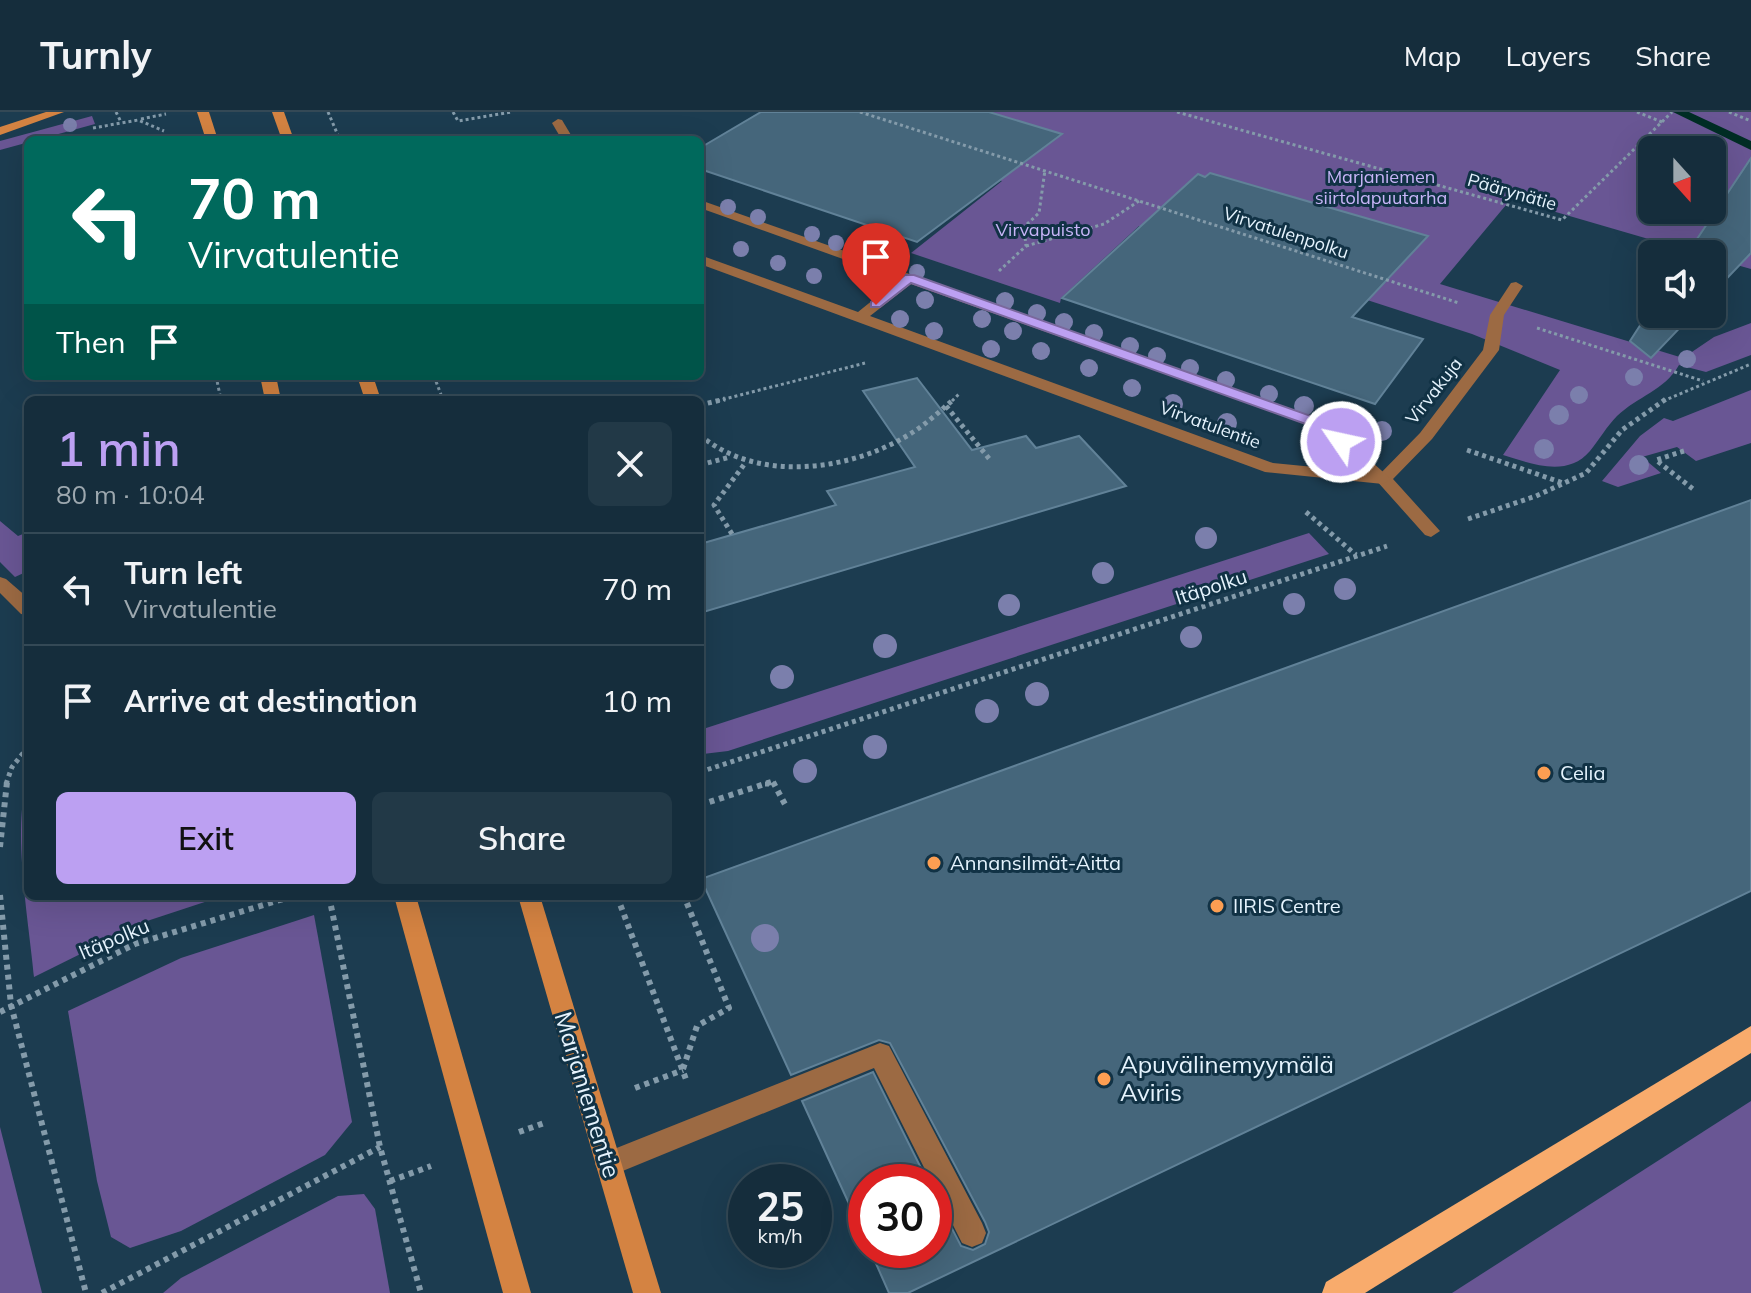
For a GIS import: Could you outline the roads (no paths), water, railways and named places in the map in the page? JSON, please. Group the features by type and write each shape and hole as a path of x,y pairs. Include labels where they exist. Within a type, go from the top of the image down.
{"highway":[{"path":"1337,1293 1751,1038"}],"main road":[{"path":"0,131 58,112"},
{"path":"203,112 211,136"},
{"path":"278,112 287,136"},
{"path":"406,900 517,1293"},
{"name":"Marjaniementie","path":"530,900 647,1293"}],"street":[{"path":"558,123 566,136"},
{"name":"Virvatulentie","path":"704,205 1320,424 1383,479"},
{"name":"Virvatulentie","path":"704,260 1271,468 1383,479"},
{"path":"859,318 909,278"},
{"name":"Virvakuja","path":"1383,479 1426,436 1491,350 1497,315 1516,286"},
{"path":"1383,479 1431,531"},
{"path":"0,583 24,605"},
{"path":"608,1164 880,1054 972,1233"}],"waterway":[{"path":"1679,112 1751,146"}],"place":[{"name":"Celia","path":"1544,773"},
{"name":"Annansilmät-Aitta","path":"934,863"},
{"name":"IIRIS Centre","path":"1217,906"},
{"name":"Apuvälinemyymälä Aviris","path":"1104,1079"}],"park label":[{"name":"Marjaniemen siirtolapuutarha","path":"1381,187"},
{"name":"Virvapuisto","path":"1043,230"}]}
